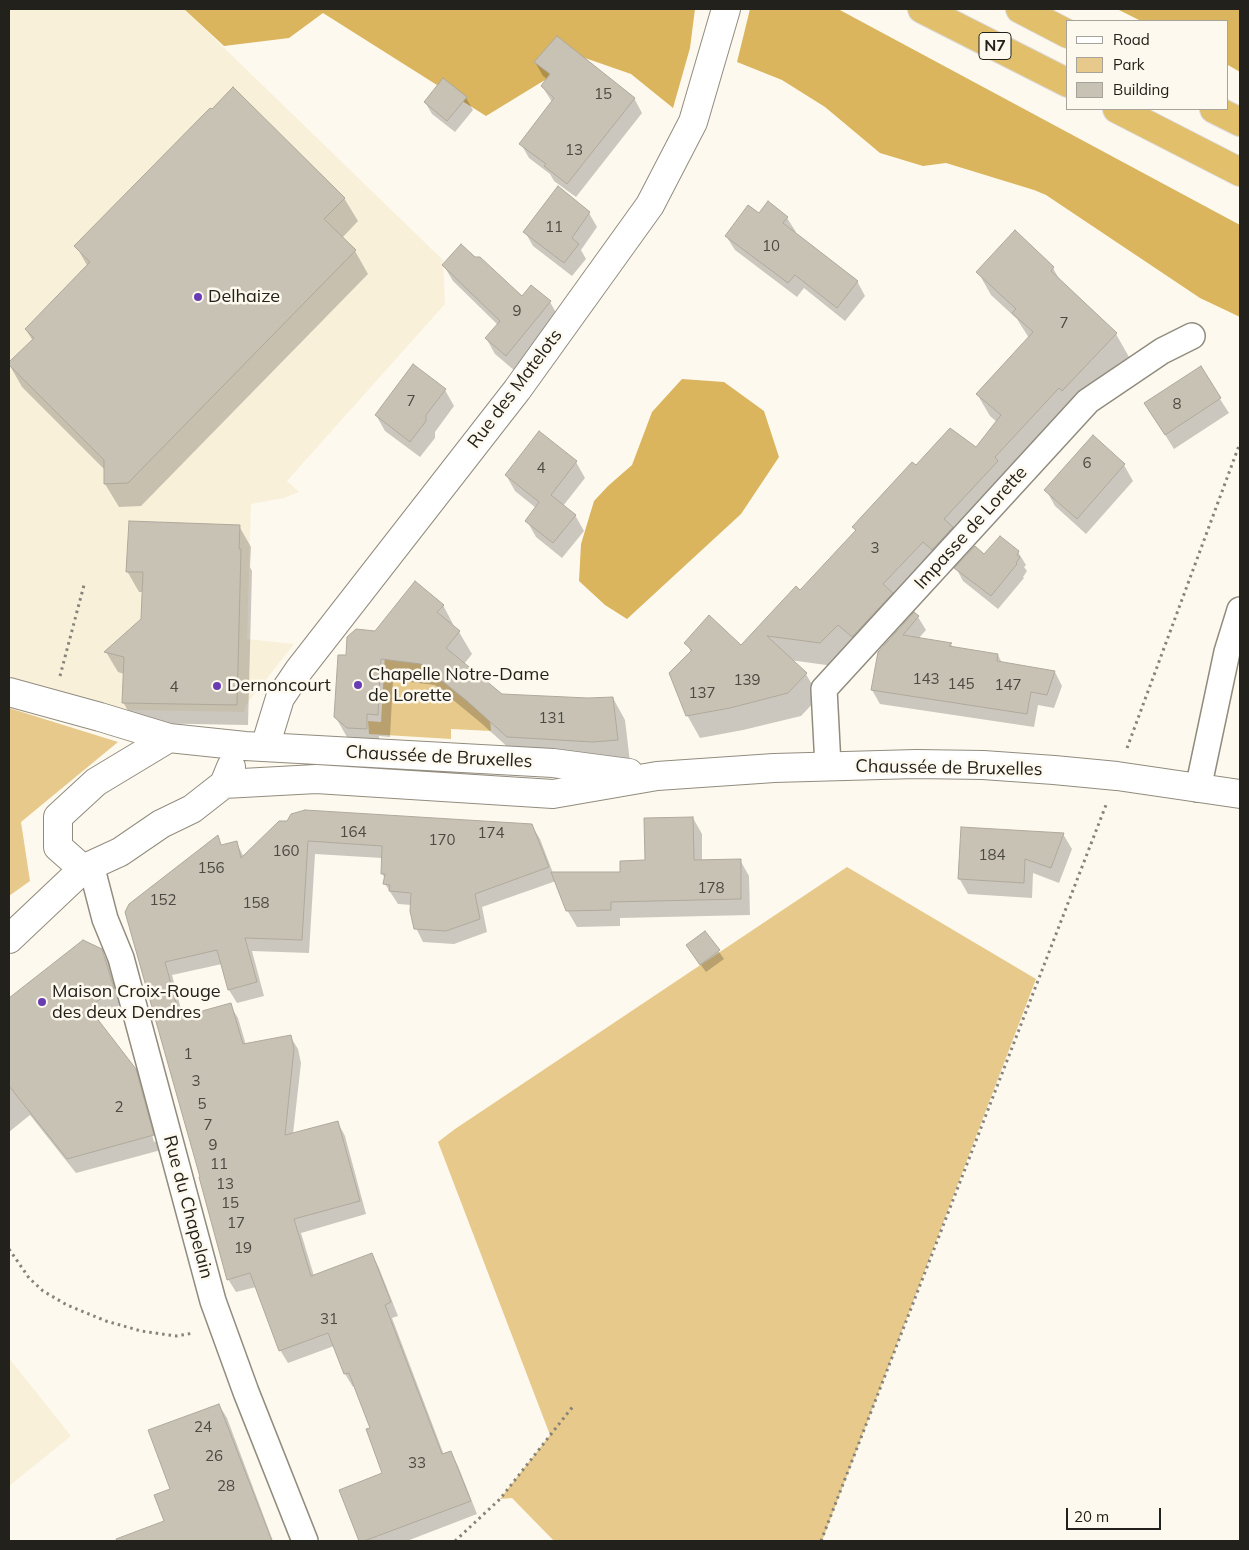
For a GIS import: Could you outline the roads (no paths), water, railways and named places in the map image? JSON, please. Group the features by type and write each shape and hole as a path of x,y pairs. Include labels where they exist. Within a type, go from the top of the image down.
{"highway":[{"name":"N7","path":"922,9 1066,83"},
{"name":"N7","path":"1020,9 1066,33"},
{"path":"1119,110 1240,172"},
{"path":"1216,110 1240,122"}],"street":[{"name":"Rue des Matelots","path":"265,747 280,698 299,670 517,390 650,205 693,122 726,9"},
{"name":"Impasse de Lorette","path":"828,766 824,689 1088,401 1162,351 1192,336"},
{"path":"1198,789 1227,652 1240,610"},
{"name":"Chaussée de Bruxelles","path":"9,692 169,738 265,747 553,763 657,776"},
{"path":"87,867 58,847 58,816 96,782 169,738"},
{"path":"9,939 87,867 120,852 160,824 192,809 224,784 232,762 222,744"},
{"name":"Chaussée de Bruxelles","path":"224,784 316,779 553,794 657,776 828,766 984,764 1117,776 1240,794"},
{"name":"Rue du Chapelain","path":"87,867 122,958 212,1301 305,1541"}],"place":[{"name":"Delhaize","path":"198,297"},
{"name":"Chapelle Notre-Dame de Lorette","path":"358,685"},
{"name":"Dernoncourt","path":"217,686"},
{"name":"Maison Croix-Rouge des deux Dendres","path":"42,1002"}]}
